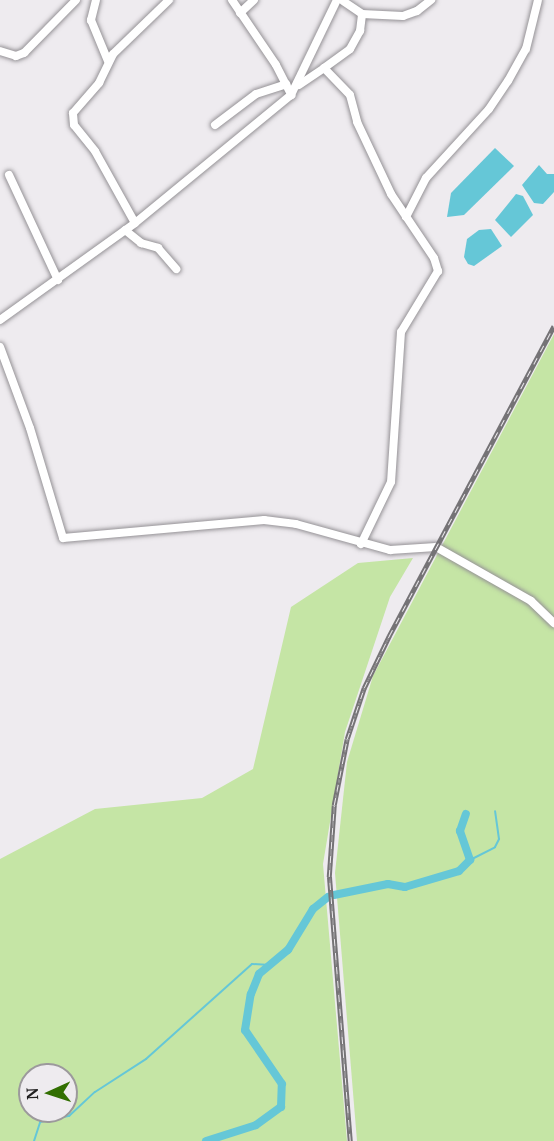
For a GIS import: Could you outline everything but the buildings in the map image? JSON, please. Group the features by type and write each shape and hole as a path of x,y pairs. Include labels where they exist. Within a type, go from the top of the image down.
{"street":[{"path":"0,51 16,56 24,53 76,0"},
{"path":"96,0 92,20 108,61"},
{"path":"135,223 95,151 73,123 74,111 99,83 108,61 169,0"},
{"path":"232,0 291,95"},
{"path":"240,13 254,0"},
{"path":"0,320 135,223 291,95 299,85 340,1 362,14 403,15 417,11 431,0"},
{"path":"406,217 426,178 489,109 508,81 526,49 538,0"},
{"path":"299,85 350,49 360,31 362,14"},
{"path":"324,68 352,98 364,137 406,217 434,258 438,271 401,332 391,482 361,544"},
{"path":"215,125 256,93 286,84"},
{"path":"9,175 58,280"},
{"path":"125,230 141,243 158,248 176,269"},
{"path":"0,347 30,428 63,538 264,520 296,524 361,544 390,550 436,547 531,601 554,622"}],"green space":[{"path":"554,334 554,1141 357,1141 335,873 347,762 373,676"},
{"path":"413,558 390,597 345,732 323,864 347,1141 0,1141 0,859 95,809 202,798 253,769 291,607 358,563"}],"water":[{"path":"495,148 514,166 464,215 447,217 451,193"},
{"path":"539,165 547,174 554,174 554,192 543,204 534,203 522,185"},
{"path":"516,194 523,196 533,215 511,237 495,220"},
{"path":"491,229 502,246 474,266 468,264 464,257 467,239 479,230"}],"waterway":[{"path":"470,860 495,847 499,839 495,811"},
{"path":"334,895 388,884 405,887 459,871 470,860 460,831 466,814"},
{"path":"206,1141 256,1125 281,1107 282,1084 245,1030 251,994 259,974 288,950 313,909 328,897"},
{"path":"34,1141 40,1122 69,1116 95,1092 146,1059 252,964 270,965"}],"railway":[{"path":"350,1141 329,877 334,805 347,739 364,688 389,636 554,326"}]}
